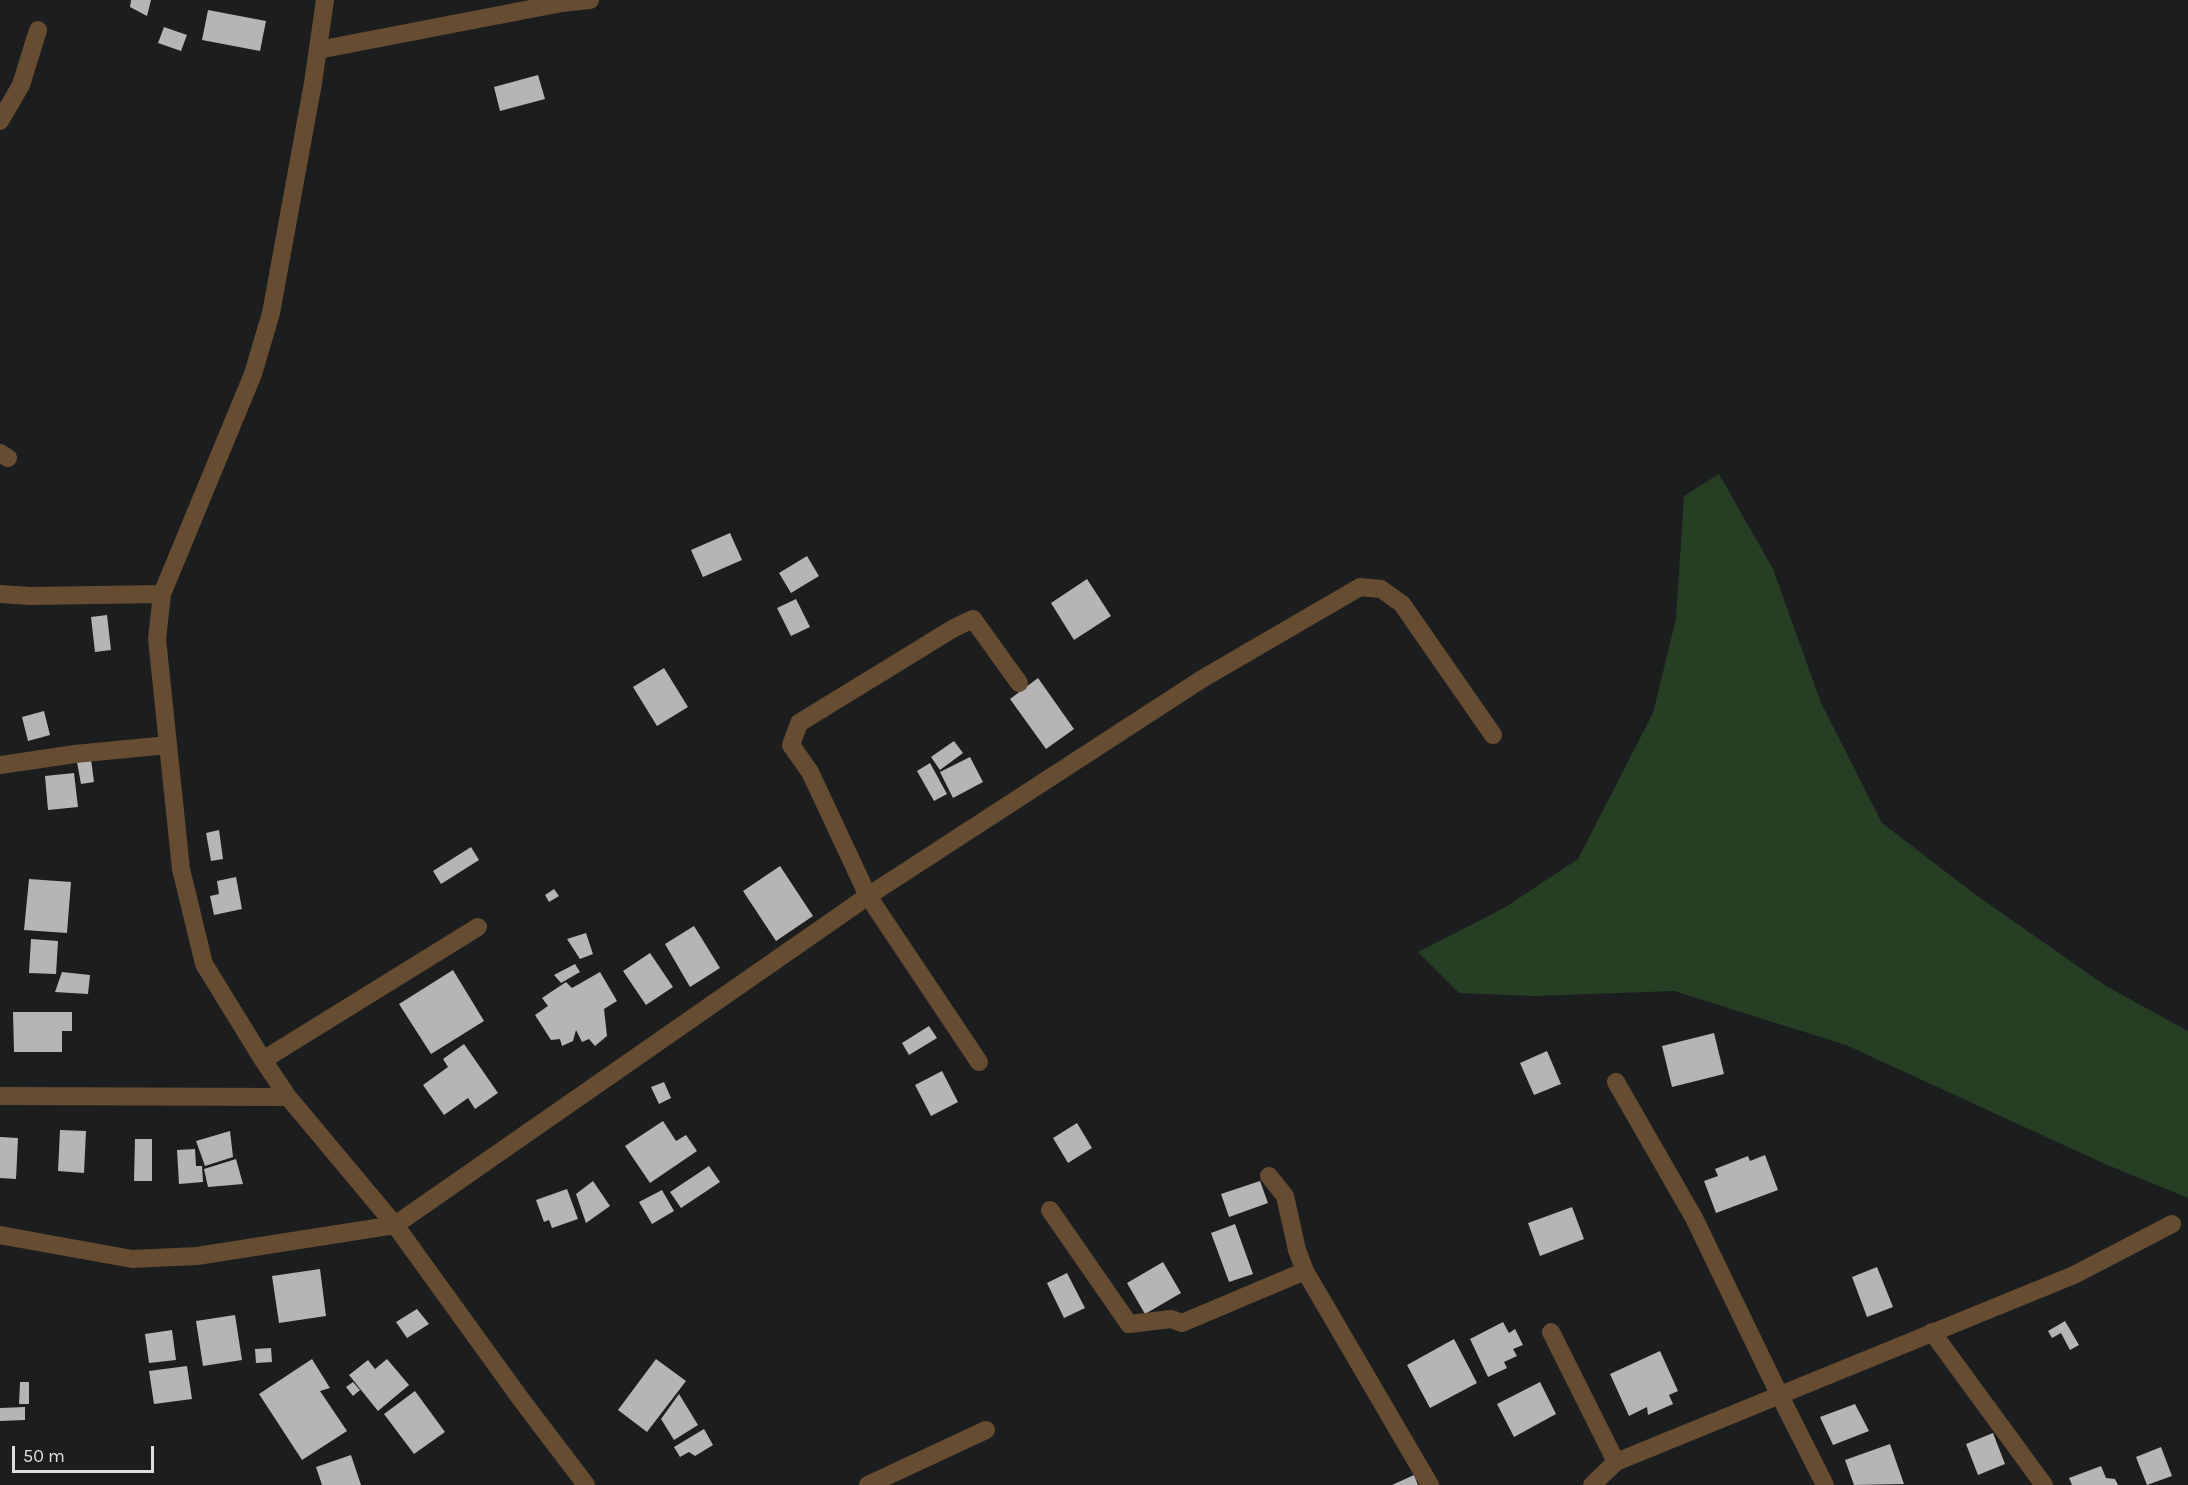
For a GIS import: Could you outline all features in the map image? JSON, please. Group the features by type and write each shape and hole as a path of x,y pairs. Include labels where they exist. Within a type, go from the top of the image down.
{"street":[{"path":"325,0 291,209 271,313 253,374 162,594 157,639 181,869 204,964 263,1060 288,1097 395,1225 586,1485"},
{"path":"318,50 562,3 590,0"},
{"path":"0,121 21,85 38,30"},
{"path":"0,1236 132,1259 197,1256 395,1225 868,896 1202,679 1360,586 1381,589 1402,604 1493,735"},
{"path":"0,594 30,596 162,594"},
{"path":"979,1062 868,896 810,772 791,745 799,723 954,628 973,619 1019,682"},
{"path":"0,765 75,754 168,745"},
{"path":"263,1060 478,927"},
{"path":"1616,1082 1694,1218 1825,1485"},
{"path":"0,1096 288,1097"},
{"path":"1269,1176 1285,1196 1297,1250 1305,1271 1430,1485"},
{"path":"1050,1210 1129,1324 1170,1319 1182,1323 1305,1271"},
{"path":"1592,1485 1616,1462 2074,1275 2172,1224"},
{"path":"1551,1332 1616,1462"},
{"path":"1932,1332 2044,1485"},
{"path":"868,1485 986,1430"}],"green space":[{"path":"1719,474 1773,569 1821,703 1882,823 1976,895 2106,986 2188,1031 2188,1198 2105,1164 1846,1045 1674,991 1535,996 1459,993 1418,952 1504,908 1578,859 1653,713 1676,619 1684,496"}],"building":[{"path":"131,0 151,0 147,16 130,7"},
{"path":"208,10 266,21 260,51 202,40"},
{"path":"164,27 187,35 181,51 158,43"},
{"path":"538,75 545,99 500,111 494,87"},
{"path":"730,533 742,560 703,577 691,550"},
{"path":"807,556 819,576 791,593 779,573"},
{"path":"1087,579 1111,616 1074,640 1051,603"},
{"path":"796,599 810,627 791,636 777,608"},
{"path":"107,615 111,650 95,652 91,617"},
{"path":"664,668 688,707 657,726 633,687"},
{"path":"1038,678 1074,729 1046,749 1010,699"},
{"path":"44,711 50,735 28,741 22,717"},
{"path":"954,741 963,753 940,770 931,757"},
{"path":"970,757 983,782 953,798 940,772"},
{"path":"91,759 94,782 81,784 77,762"},
{"path":"930,763 947,794 934,801 917,771"},
{"path":"74,773 78,807 48,810 45,776"},
{"path":"219,830 223,859 211,861 206,833"},
{"path":"471,847 479,860 441,884 433,871"},
{"path":"780,866 813,916 776,941 743,891"},
{"path":"236,877 242,909 214,915 210,896 219,894 217,881"},
{"path":"29,879 71,882 67,933 24,930"},
{"path":"554,889 559,896 549,902 545,895"},
{"path":"694,926 720,968 690,987 665,944"},
{"path":"586,933 593,954 580,959 567,939"},
{"path":"31,939 58,941 56,974 29,973"},
{"path":"650,953 673,987 646,1005 623,971"},
{"path":"575,964 580,972 561,983 554,975"},
{"path":"453,970 484,1021 431,1054 399,1004"},
{"path":"62,972 90,975 88,994 55,992"},
{"path":"600,972 617,1001 604,1009 607,1036 595,1046 589,1039 582,1042 576,1030 573,1041 562,1046 560,1039 551,1040 535,1015 548,1006 542,998 566,982 572,988"},
{"path":"13,1012 72,1012 72,1031 62,1031 62,1052 14,1052"},
{"path":"929,1026 937,1038 909,1055 902,1043"},
{"path":"1714,1033 1724,1074 1672,1087 1662,1046"},
{"path":"464,1044 498,1093 475,1109 468,1098 444,1115 423,1085 448,1067 443,1059"},
{"path":"1547,1051 1561,1084 1534,1095 1520,1063"},
{"path":"942,1071 958,1102 931,1116 915,1085"},
{"path":"664,1082 671,1098 659,1104 651,1087"},
{"path":"663,1121 676,1141 686,1135 697,1151 650,1183 625,1146"},
{"path":"1077,1123 1092,1148 1068,1163 1053,1138"},
{"path":"60,1130 86,1131 84,1173 58,1171"},
{"path":"230,1131 233,1157 205,1166 196,1141"},
{"path":"0,1137 18,1138 16,1179 0,1178"},
{"path":"135,1139 152,1139 152,1181 134,1181"},
{"path":"195,1149 196,1166 202,1166 203,1182 179,1184 177,1150"},
{"path":"1765,1155 1778,1190 1716,1213 1704,1181 1718,1176 1715,1169 1748,1156 1750,1161"},
{"path":"236,1159 243,1184 208,1187 204,1169"},
{"path":"709,1166 720,1182 681,1208 670,1192"},
{"path":"593,1181 610,1206 586,1223 576,1194"},
{"path":"1260,1181 1268,1203 1229,1217 1221,1194"},
{"path":"567,1189 578,1219 552,1228 549,1220 544,1222 536,1200"},
{"path":"662,1190 674,1211 652,1224 639,1202"},
{"path":"1572,1207 1584,1239 1540,1256 1528,1223"},
{"path":"1235,1224 1253,1274 1229,1282 1211,1233"},
{"path":"1163,1262 1181,1293 1145,1314 1127,1283"},
{"path":"1877,1267 1893,1307 1867,1317 1852,1277"},
{"path":"320,1269 326,1316 279,1323 272,1276"},
{"path":"1067,1273 1085,1308 1064,1318 1047,1283"},
{"path":"417,1309 429,1324 407,1338 396,1322"},
{"path":"235,1315 242,1360 203,1366 196,1321"},
{"path":"2065,1321 2079,1345 2070,1350 2061,1333 2052,1338 2048,1331"},
{"path":"1503,1322 1509,1333 1515,1329 1523,1345 1513,1349 1517,1356 1504,1362 1507,1368 1488,1377 1470,1339"},
{"path":"172,1330 176,1360 149,1363 145,1334"},
{"path":"1454,1339 1477,1383 1430,1408 1407,1365"},
{"path":"271,1348 272,1362 256,1363 255,1349"},
{"path":"1660,1351 1678,1391 1669,1395 1673,1404 1648,1415 1647,1407 1629,1416 1610,1374"},
{"path":"312,1359 330,1388 320,1391 347,1431 302,1460 259,1394"},
{"path":"387,1359 409,1385 378,1411 349,1375 368,1360 375,1369"},
{"path":"656,1359 686,1381 647,1432 618,1410"},
{"path":"187,1366 192,1399 154,1404 149,1371"},
{"path":"20,1382 29,1382 29,1404 19,1404"},
{"path":"353,1382 360,1390 353,1396 346,1387"},
{"path":"1540,1382 1556,1414 1514,1437 1497,1404"},
{"path":"415,1391 445,1432 414,1454 384,1414"},
{"path":"679,1394 698,1425 674,1440 661,1419"},
{"path":"1855,1404 1869,1431 1833,1445 1820,1417"},
{"path":"25,1407 25,1420 0,1421 0,1408"},
{"path":"704,1429 713,1445 695,1456 689,1452 680,1457 674,1447"},
{"path":"1993,1433 2005,1464 1978,1475 1966,1444"},
{"path":"1890,1444 1904,1484 1854,1485 1845,1460"},
{"path":"2161,1447 2172,1476 2147,1485 2136,1457"},
{"path":"351,1455 361,1485 322,1485 316,1467"},
{"path":"2101,1466 2106,1478 2115,1479 2118,1485 2072,1485 2069,1478"},
{"path":"1414,1475 1418,1485 1392,1485"}]}
